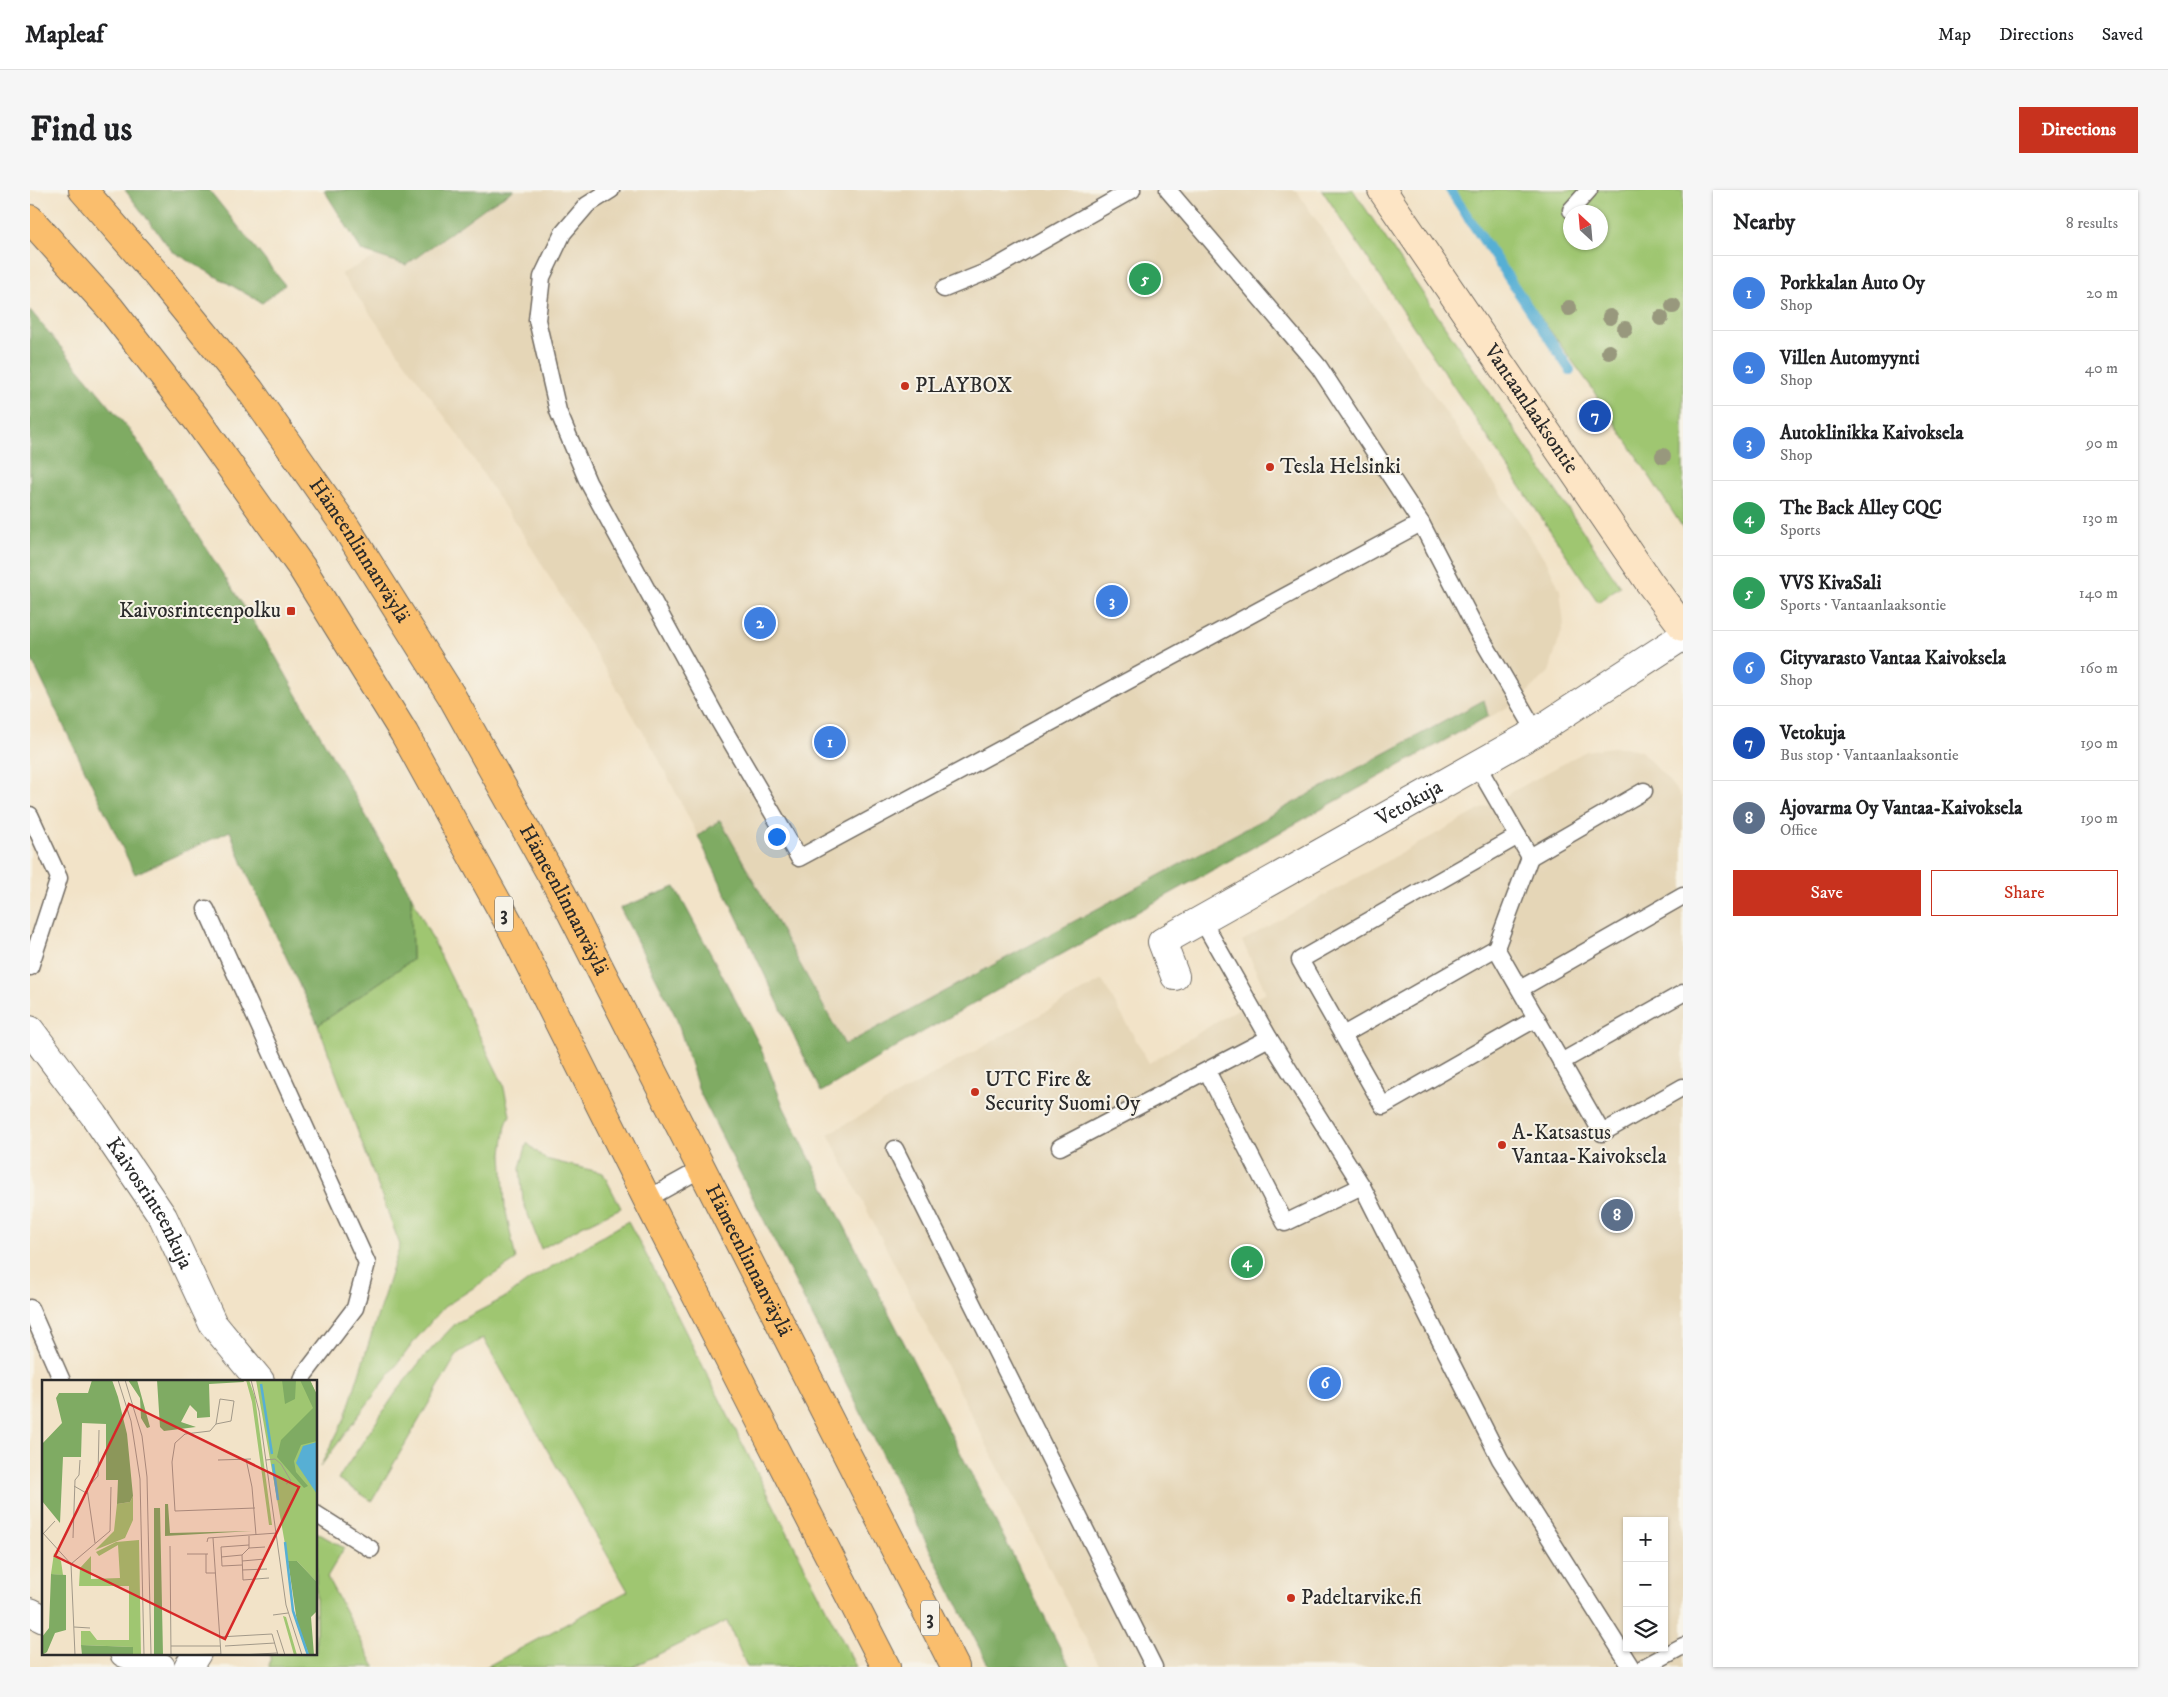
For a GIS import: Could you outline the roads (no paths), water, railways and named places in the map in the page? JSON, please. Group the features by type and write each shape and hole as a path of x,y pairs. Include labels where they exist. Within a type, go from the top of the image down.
{"highway":[{"name":"Hämeenlinnanväylä","path":"83,190 156,274 250,390 350,534 451,695 562,894 955,1667"},
{"name":"3","path":"30,219 116,315 198,421 302,568 404,733 511,927 647,1199 886,1667"}],"main road":[{"name":"Vantaanlaaksontie","path":"1382,190 1643,574 1683,627"}],"street":[{"name":"Vetokuja","path":"1175,976 1162,942 1536,732 1683,636"},
{"name":"Kaivosrinteenkuja","path":"30,1030 39,1054 94,1115 163,1217 213,1324 259,1380"},
{"path":"30,1612 42,1618"},
{"path":"127,1654 161,1667"},
{"path":"188,1667 196,1654"}],"lane":[{"path":"611,190 587,205 563,233 542,277 538,320 558,411 588,482 716,716 799,858 1421,522"},
{"path":"944,289 991,270 1132,190"},
{"path":"1168,190 1318,367 1421,522 1476,629 1536,732"},
{"path":"1576,205 1589,190"},
{"path":"1478,765 1530,857"},
{"path":"1343,1035 1496,948 1530,857 1644,791"},
{"path":"30,814 59,878 30,967"},
{"path":"1518,836 1300,960 1383,1106 1536,1018"},
{"path":"1520,989 1683,896"},
{"path":"206,909 367,1263 355,1308 304,1375 302,1380"},
{"path":"1202,920 1269,1038 1362,1186 1500,1459 1630,1667"},
{"path":"1496,948 1602,1133 1683,1087"},
{"path":"1561,1062 1683,993"},
{"path":"1060,1147 1269,1038"},
{"path":"1207,1071 1285,1223 1362,1186"},
{"path":"895,1149 1154,1667"},
{"path":"647,1199 701,1169"},
{"path":"30,1308 62,1380"},
{"path":"318,1515 371,1548"},
{"path":"1644,1667 1683,1646"}],"waterway":[{"path":"1450,190 1570,370"}],"place":[{"name":"VVS KivaSali","path":"1145,279"},
{"name":"PLAYBOX","path":"905,386"},
{"name":"Vetokuja","path":"1595,416"},
{"name":"Tesla Helsinki","path":"1270,467"},
{"name":"Autoklinikka Kaivoksela","path":"1112,601"},
{"name":"Kaivosrinteenpolku","path":"291,611"},
{"name":"Villen Automyynti","path":"760,623"},
{"name":"Porkkalan Auto Oy","path":"830,742"},
{"name":"UTC Fire & Security Suomi Oy","path":"975,1092"},
{"name":"A-Katsastus Vantaa-Kaivoksela","path":"1502,1145"},
{"name":"Ajovarma Oy Vantaa-Kaivoksela","path":"1617,1215"},
{"name":"The Back Alley CQC","path":"1247,1262"},
{"name":"Cityvarasto Vantaa Kaivoksela","path":"1325,1383"},
{"name":"Padeltarvike.fi","path":"1291,1598"}]}
